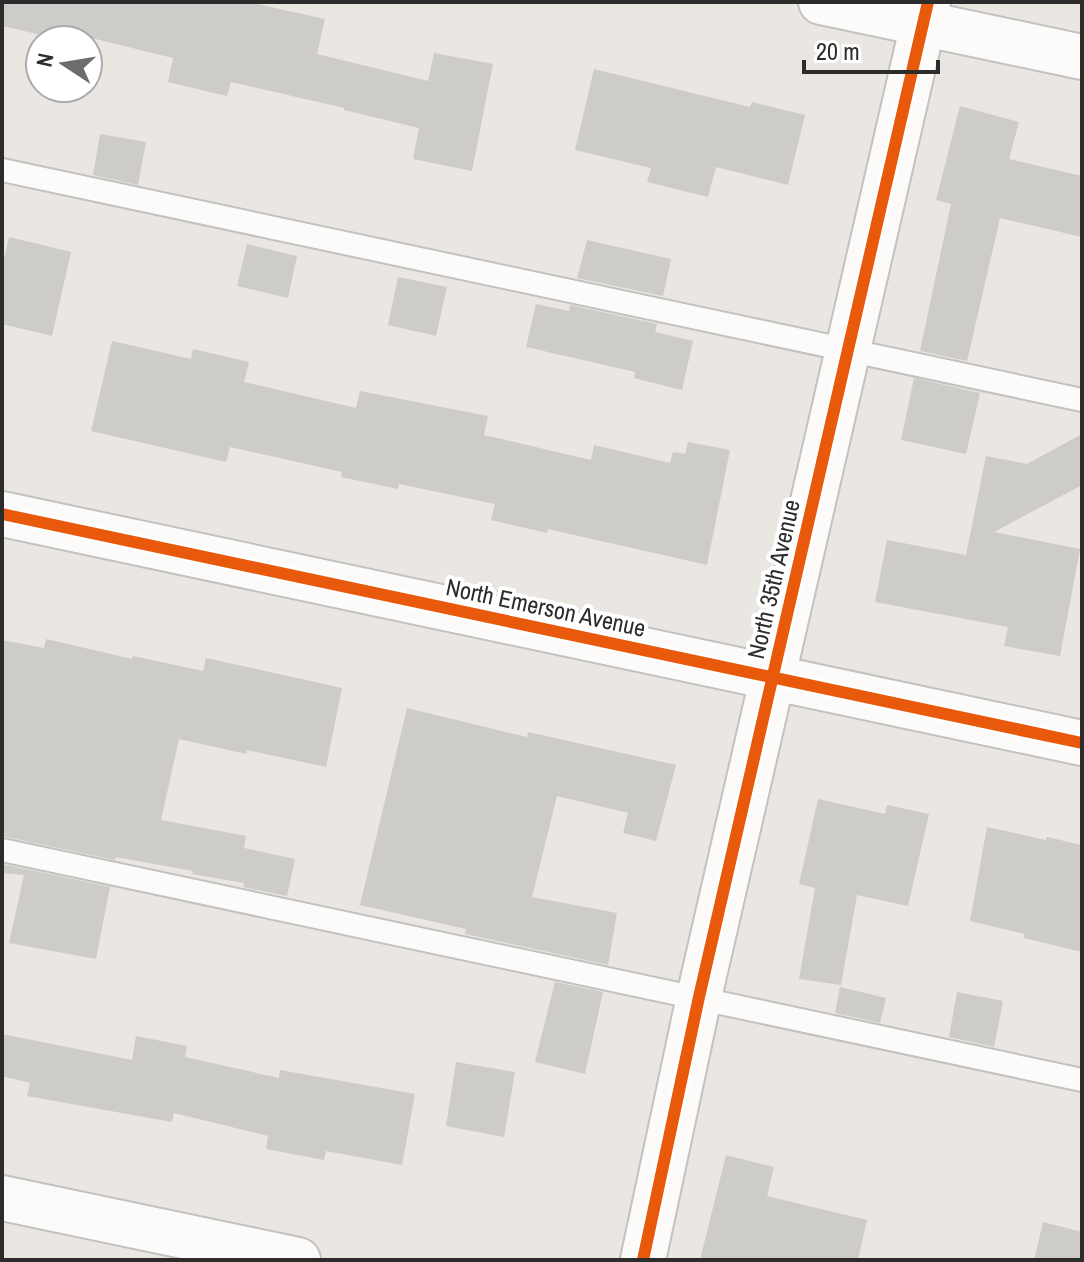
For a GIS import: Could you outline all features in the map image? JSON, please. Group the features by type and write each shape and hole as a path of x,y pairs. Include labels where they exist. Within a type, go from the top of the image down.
{"street":[{"path":"821,2 926,13 1082,57"},
{"name":"North 35th Avenue","path":"643,1260 699,997 926,13"},
{"name":"North Emerson Avenue","path":"2,514 1082,743"},
{"path":"2,1198 298,1260"}],"lane":[{"path":"2,170 1082,400"},
{"path":"2,850 1082,1080"}],"building":[{"path":"2,2 248,2 325,19 317,54 428,81 434,53 493,64 472,171 413,159 419,128 231,82 227,96 168,82 173,58 104,41 104,24 24,24 24,31 2,26"},
{"path":"594,69 750,107 752,102 805,115 788,185 716,167 708,197 647,182 651,168 575,150"},
{"path":"960,106 1019,122 1009,159 1082,176 1082,237 1000,218 967,361 920,351 951,204 936,200"},
{"path":"100,134 146,142 138,185 93,175"},
{"path":"9,237 71,252 52,336 2,324 2,268"},
{"path":"587,240 671,259 663,296 577,278"},
{"path":"247,244 297,256 288,298 237,286"},
{"path":"398,277 447,287 436,336 388,325"},
{"path":"536,304 569,311 570,305 657,324 655,332 693,341 682,390 634,378 635,372 526,347"},
{"path":"112,341 191,359 193,349 249,362 244,382 356,408 360,391 488,416 484,435 591,460 594,445 670,463 673,452 685,454 688,442 730,450 707,565 548,529 547,533 491,520 495,504 399,484 398,489 341,477 342,472 230,447 226,462 91,431"},
{"path":"914,378 980,393 966,454 901,440"},
{"path":"1082,434 1082,485 994,532 1080,549 1060,656 1004,646 1008,627 875,602 887,540 966,555 986,456 1027,464"},
{"path":"46,639 132,659 133,656 203,671 206,658 342,688 326,767 179,739 161,820 246,836 244,848 295,859 287,896 243,887 244,883 192,874 193,871 116,857 115,860 2,836 2,640 44,648"},
{"path":"407,708 527,737 528,732 676,765 656,841 623,833 628,813 557,796 532,897 617,913 608,965 465,934 466,929 360,905"},
{"path":"818,799 885,814 887,805 929,814 908,906 857,895 841,985 799,979 815,888 799,884"},
{"path":"987,827 1082,845 1082,952 970,921"},
{"path":"2,864 110,887 96,959 9,943 24,875 2,873"},
{"path":"555,982 603,992 585,1074 535,1062"},
{"path":"840,987 886,998 880,1023 835,1013"},
{"path":"957,992 1003,1001 994,1047 949,1037"},
{"path":"2,1034 132,1060 136,1036 187,1046 185,1057 279,1078 280,1070 415,1094 402,1165 326,1151 324,1160 266,1149 268,1136 174,1113 172,1122 27,1096 30,1083 2,1076"},
{"path":"456,1062 515,1072 504,1137 446,1126"},
{"path":"726,1155 774,1167 767,1196 867,1220 858,1260 700,1260"},
{"path":"1043,1222 1082,1232 1082,1260 1034,1260"}],"cycle path":[{"path":"643,1260 699,997 928,2"},
{"path":"2,514 1082,743"}]}
